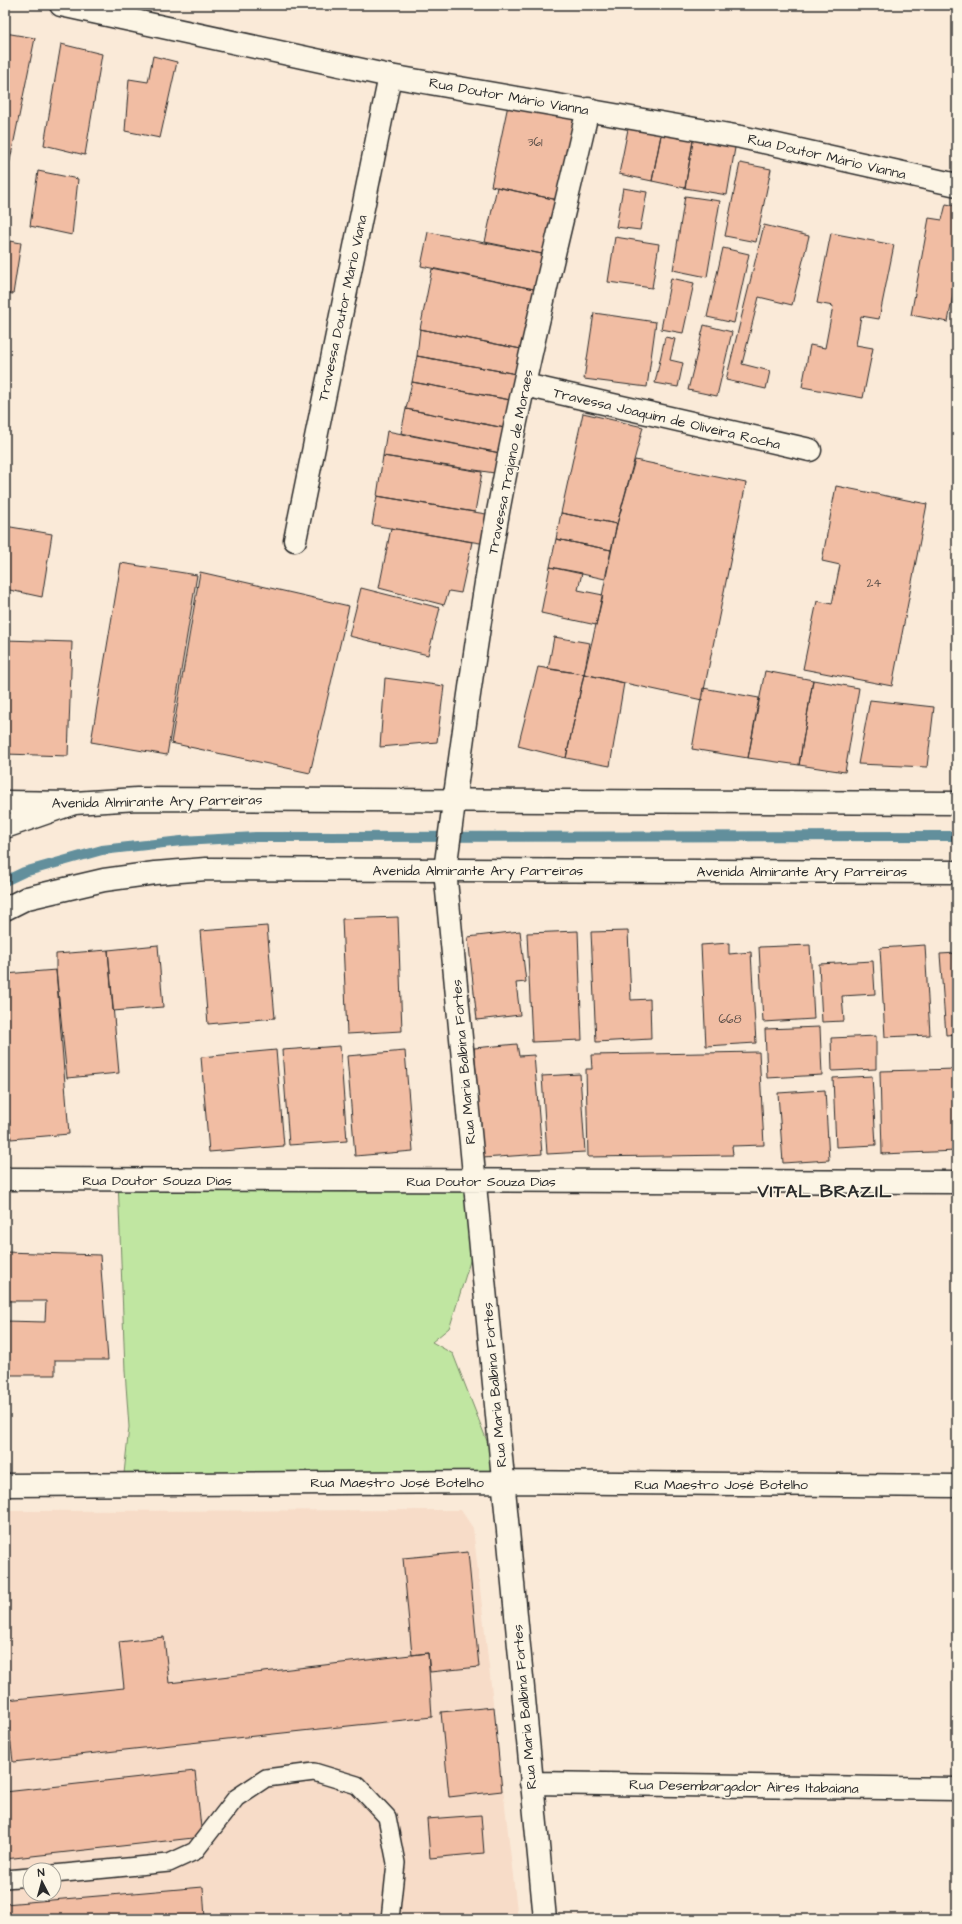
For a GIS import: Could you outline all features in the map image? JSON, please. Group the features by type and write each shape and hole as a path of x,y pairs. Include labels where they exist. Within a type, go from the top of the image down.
{"street":[{"name":"Rua Doutor Mário Vianna","path":"61,5 390,76 588,109 741,137 957,185"},
{"name":"Travessa Doutor Mário Viana","path":"295,540 390,76"},
{"name":"Travessa Trajano de Moraes","path":"446,860 452,809 498,512 525,385 588,109"},
{"name":"Travessa Joaquim de Oliveira Rocha","path":"525,385 810,450"},
{"name":"Avenida Almirante Ary Parreiras","path":"5,802 74,803 137,799 452,809 957,803"},
{"path":"5,827 74,803"},
{"name":"Avenida Almirante Ary Parreiras","path":"5,909 27,898 104,880 206,868 446,860 957,872"},
{"name":"Rua Maria Balbina Fortes","path":"446,860 474,1181 545,1919"},
{"name":"Rua Doutor Souza Dias","path":"5,1179 957,1182"},
{"name":"Rua Maestro José Botelho","path":"5,1484 503,1482 957,1486"},
{"name":"Rua Desembargador Aires Itabaiana","path":"532,1783 957,1788"}],"lane":[{"path":"62,1873 169,1863 195,1851 236,1798 266,1778 314,1772 356,1785 387,1817 396,1863 390,1919"},
{"path":"5,1879 22,1878"}],"shaded area":[{"path":"461,1510 473,1528 518,1919 5,1919 5,1511"}],"green space":[{"path":"118,1179 474,1181 479,1232 449,1328 432,1342 453,1354 503,1482 123,1483 129,1427 125,1371"}],"building":[{"path":"5,33 35,38 5,185"},
{"path":"61,44 102,54 85,155 44,145"},
{"path":"153,56 177,62 160,138 125,131 129,79 148,82"},
{"path":"508,105 575,117 558,200 491,186"},
{"path":"629,124 662,130 652,181 619,174"},
{"path":"662,130 694,135 685,188 652,181"},
{"path":"694,135 736,142 727,195 685,188"},
{"path":"740,163 771,169 756,242 725,236"},
{"path":"38,171 78,179 72,235 30,226"},
{"path":"497,187 558,200 547,255 485,242"},
{"path":"623,188 647,192 640,230 616,227"},
{"path":"685,196 720,201 707,277 673,270"},
{"path":"946,204 957,206 957,273 948,322 911,315 929,218 942,220"},
{"path":"764,225 809,236 792,305 759,297 742,364 770,371 766,389 726,380"},
{"path":"428,232 547,255 539,290 421,266"},
{"path":"831,233 894,245 879,319 861,316 856,345 873,348 863,398 802,387 810,345 825,348 833,306 817,303"},
{"path":"615,237 659,244 652,288 608,282"},
{"path":"5,240 21,243 13,294 5,293"},
{"path":"723,248 749,254 734,323 707,317"},
{"path":"432,269 539,290 526,350 420,329"},
{"path":"671,278 694,283 683,333 661,329"},
{"path":"594,313 656,322 647,387 584,379"},
{"path":"704,325 732,332 717,396 688,390"},
{"path":"420,329 526,350 522,375 417,356"},
{"path":"665,337 675,339 670,360 683,363 678,387 655,383"},
{"path":"417,356 522,375 516,401 412,382"},
{"path":"412,382 516,401 510,429 406,409"},
{"path":"406,409 510,429 505,454 401,433"},
{"path":"583,413 643,427 617,524 561,513"},
{"path":"387,431 505,454 501,474 383,456"},
{"path":"383,456 482,472 475,512 377,496"},
{"path":"635,460 746,483 702,700 584,674 617,524"},
{"path":"836,486 927,504 892,686 803,669 817,601 832,604 840,565 822,561"},
{"path":"377,496 492,515 486,544 372,525"},
{"path":"561,513 617,524 611,550 556,539"},
{"path":"5,526 52,534 42,597 5,589"},
{"path":"391,528 472,542 461,593 449,591 444,605 379,588"},
{"path":"556,539 611,550 605,579 550,567"},
{"path":"121,563 197,575 167,755 91,742"},
{"path":"550,567 582,573 578,590 603,595 596,625 541,613"},
{"path":"200,572 349,606 310,773 171,743"},
{"path":"361,588 440,608 428,655 349,636"},
{"path":"554,637 590,643 584,674 548,669"},
{"path":"5,640 72,642 68,756 5,754"},
{"path":"538,667 584,674 566,758 518,746"},
{"path":"765,671 813,680 799,765 748,758"},
{"path":"584,674 624,683 610,766 566,758"},
{"path":"385,678 444,686 437,742 380,747"},
{"path":"813,680 859,688 845,772 799,765"},
{"path":"703,688 759,698 748,758 692,749"},
{"path":"870,700 934,707 927,767 858,764"},
{"path":"398,917 402,1031 347,1034 342,919"},
{"path":"267,926 275,1018 208,1024 200,931"},
{"path":"520,931 526,982 516,983 520,1015 477,1020 468,937"},
{"path":"578,931 582,1040 532,1042 527,933"},
{"path":"628,931 631,1000 650,999 651,1039 596,1042 591,932"},
{"path":"729,943 729,954 751,952 756,1043 706,1046 701,945"},
{"path":"158,945 163,1007 113,1011 108,950"},
{"path":"810,945 814,1019 763,1022 759,947"},
{"path":"925,945 930,1035 885,1037 880,948"},
{"path":"108,950 119,1073 67,1078 56,970 56,954"},
{"path":"957,953 957,1034 946,1035 940,954"},
{"path":"873,961 875,994 842,996 844,1021 822,1022 819,964"},
{"path":"56,970 69,1134 11,1139 9,1120 5,1120 5,974"},
{"path":"820,1027 822,1075 767,1078 765,1029"},
{"path":"876,1036 876,1069 832,1071 831,1038"},
{"path":"517,1044 519,1056 534,1055 542,1154 483,1158 474,1048"},
{"path":"340,1046 347,1141 289,1145 282,1050"},
{"path":"276,1050 284,1146 209,1152 201,1057"},
{"path":"405,1051 413,1151 355,1156 347,1056"},
{"path":"759,1052 764,1145 732,1146 733,1155 588,1157 586,1069 592,1069 591,1055"},
{"path":"957,1069 957,1151 882,1154 880,1071"},
{"path":"580,1074 585,1152 547,1154 542,1076"},
{"path":"872,1076 876,1145 836,1147 833,1078"},
{"path":"825,1090 829,1160 783,1163 778,1093"},
{"path":"5,1252 100,1255 108,1360 55,1360 55,1375 5,1375 5,1321 45,1322 46,1301 5,1301"},
{"path":"468,1552 479,1667 430,1672 428,1653 412,1655 403,1558"},
{"path":"164,1637 169,1683 428,1653 432,1717 13,1762 6,1700 124,1688 119,1642"},
{"path":"494,1707 502,1791 449,1797 441,1712"},
{"path":"195,1771 202,1837 5,1859 5,1792"},
{"path":"481,1815 484,1853 430,1858 427,1819"},
{"path":"203,1887 205,1919 5,1919 5,1904 62,1902 62,1899"}],"waterway":[{"path":"5,881 24,872 102,850 181,841 256,837 957,836"}],"district":[{"name":"VITAL BRAZIL","path":"825,1191"}]}
